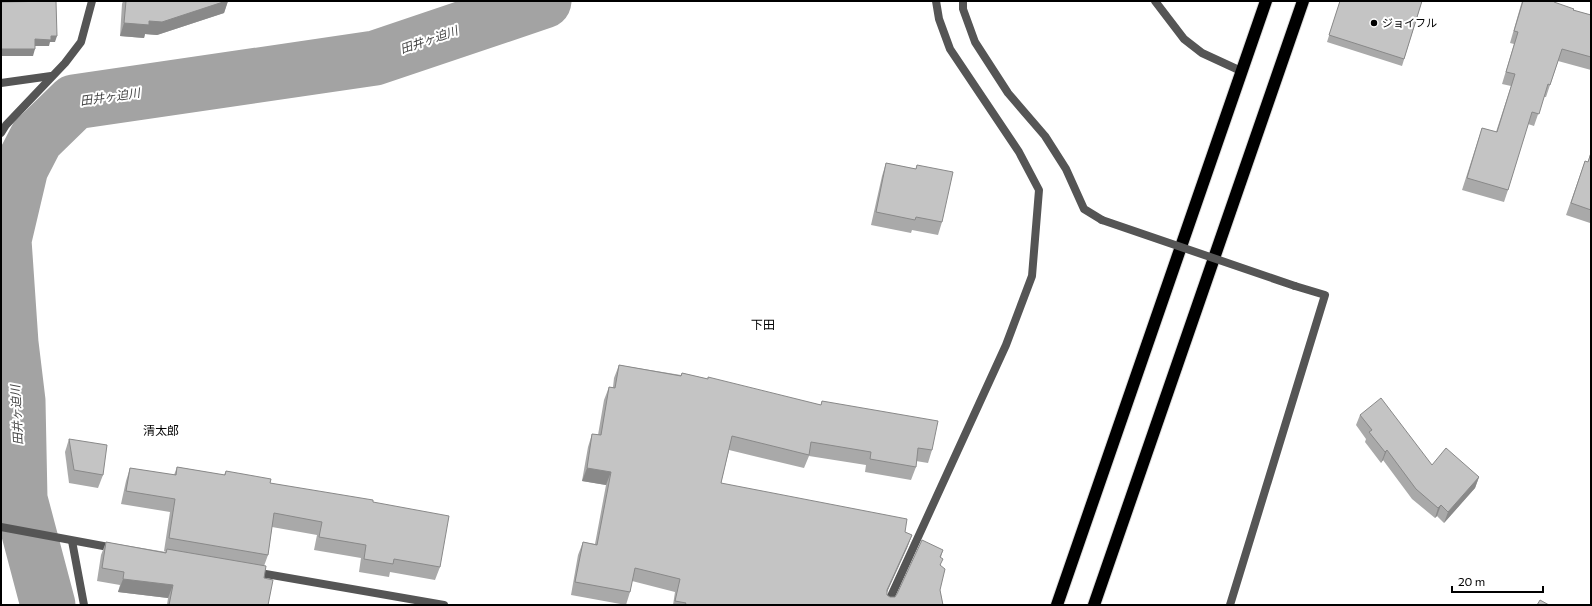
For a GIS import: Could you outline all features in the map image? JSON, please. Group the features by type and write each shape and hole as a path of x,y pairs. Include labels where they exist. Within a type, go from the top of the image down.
{"highway":[{"path":"1057,605 1266,1"},
{"path":"1094,605 1303,1"}],"street":[{"path":"1,133 6,124 81,42 92,1"},
{"path":"887,605 1006,345 1032,276 1039,190 1019,152 950,49 939,19 936,1"},
{"path":"963,1 963,9 975,42 1008,93 1045,136 1066,169 1084,209 1102,220 1325,295 1230,605"},
{"path":"1155,1 1179,33 1202,54 1241,71"},
{"path":"1,83 51,76"},
{"path":"1,527 119,549"},
{"path":"72,541 84,605"},
{"path":"243,570 444,605"}],"building":[{"path":"56,1 57,36 51,36 51,40 35,39 35,49 1,49 1,2"},
{"path":"126,1 226,1 162,22 149,21 149,25 124,23"},
{"name":"ジョイフル","path":"1340,1 1422,1 1404,59 1329,35"},
{"path":"1523,1 1554,1 1574,9 1573,10 1591,15 1591,57 1562,49 1550,85 1548,84 1539,114 1532,112 1508,190 1467,178 1482,128 1497,132 1515,74 1506,72 1518,32 1514,31"},
{"path":"1591,153 1591,210 1571,203 1585,161 1588,162"},
{"path":"886,163 916,169 917,165 953,172 942,222 916,217 915,220 876,212"},
{"path":"619,365 681,376 682,373 708,379 708,377 821,405 822,401 938,421 932,450 918,448 916,467 870,459 871,452 811,442 809,455 732,436 721,483 907,519 905,532 912,535 887,590 887,595 890,597 895,597 897,594 922,540 943,550 940,557 943,559 940,565 945,569 940,590 943,605 685,605 686,603 675,601 680,579 635,568 630,592 575,582 583,542 597,545 611,472 587,468 592,434 601,435 609,387 615,388"},
{"path":"1381,398 1432,465 1446,448 1479,477 1448,512 1441,505 1438,508 1416,489 1387,450 1385,452 1369,432 1372,430 1360,415"},
{"path":"69,439 107,445 103,475 74,470"},
{"path":"177,467 225,475 226,471 271,479 270,483 373,500 373,502 449,516 440,567 394,559 393,564 364,559 366,545 319,537 322,522 274,513 268,555 169,538 175,499 126,491 130,468 176,475"},
{"path":"106,542 166,553 167,549 266,566 264,578 273,580 268,605 169,605 173,585 123,579 124,572 102,568"},
{"path":"1540,600 1549,605 1537,605"}],"waterway":[{"name":"田井ヶ迫川","path":"48,605 20,499 18,401 11,343 4,240 21,168 36,139 74,102 375,58 544,1"}],"place":[{"name":"ジョイフル","path":"1374,23"}],"district":[{"name":"下田","path":"763,325"},
{"name":"清太郎","path":"161,431"}]}
